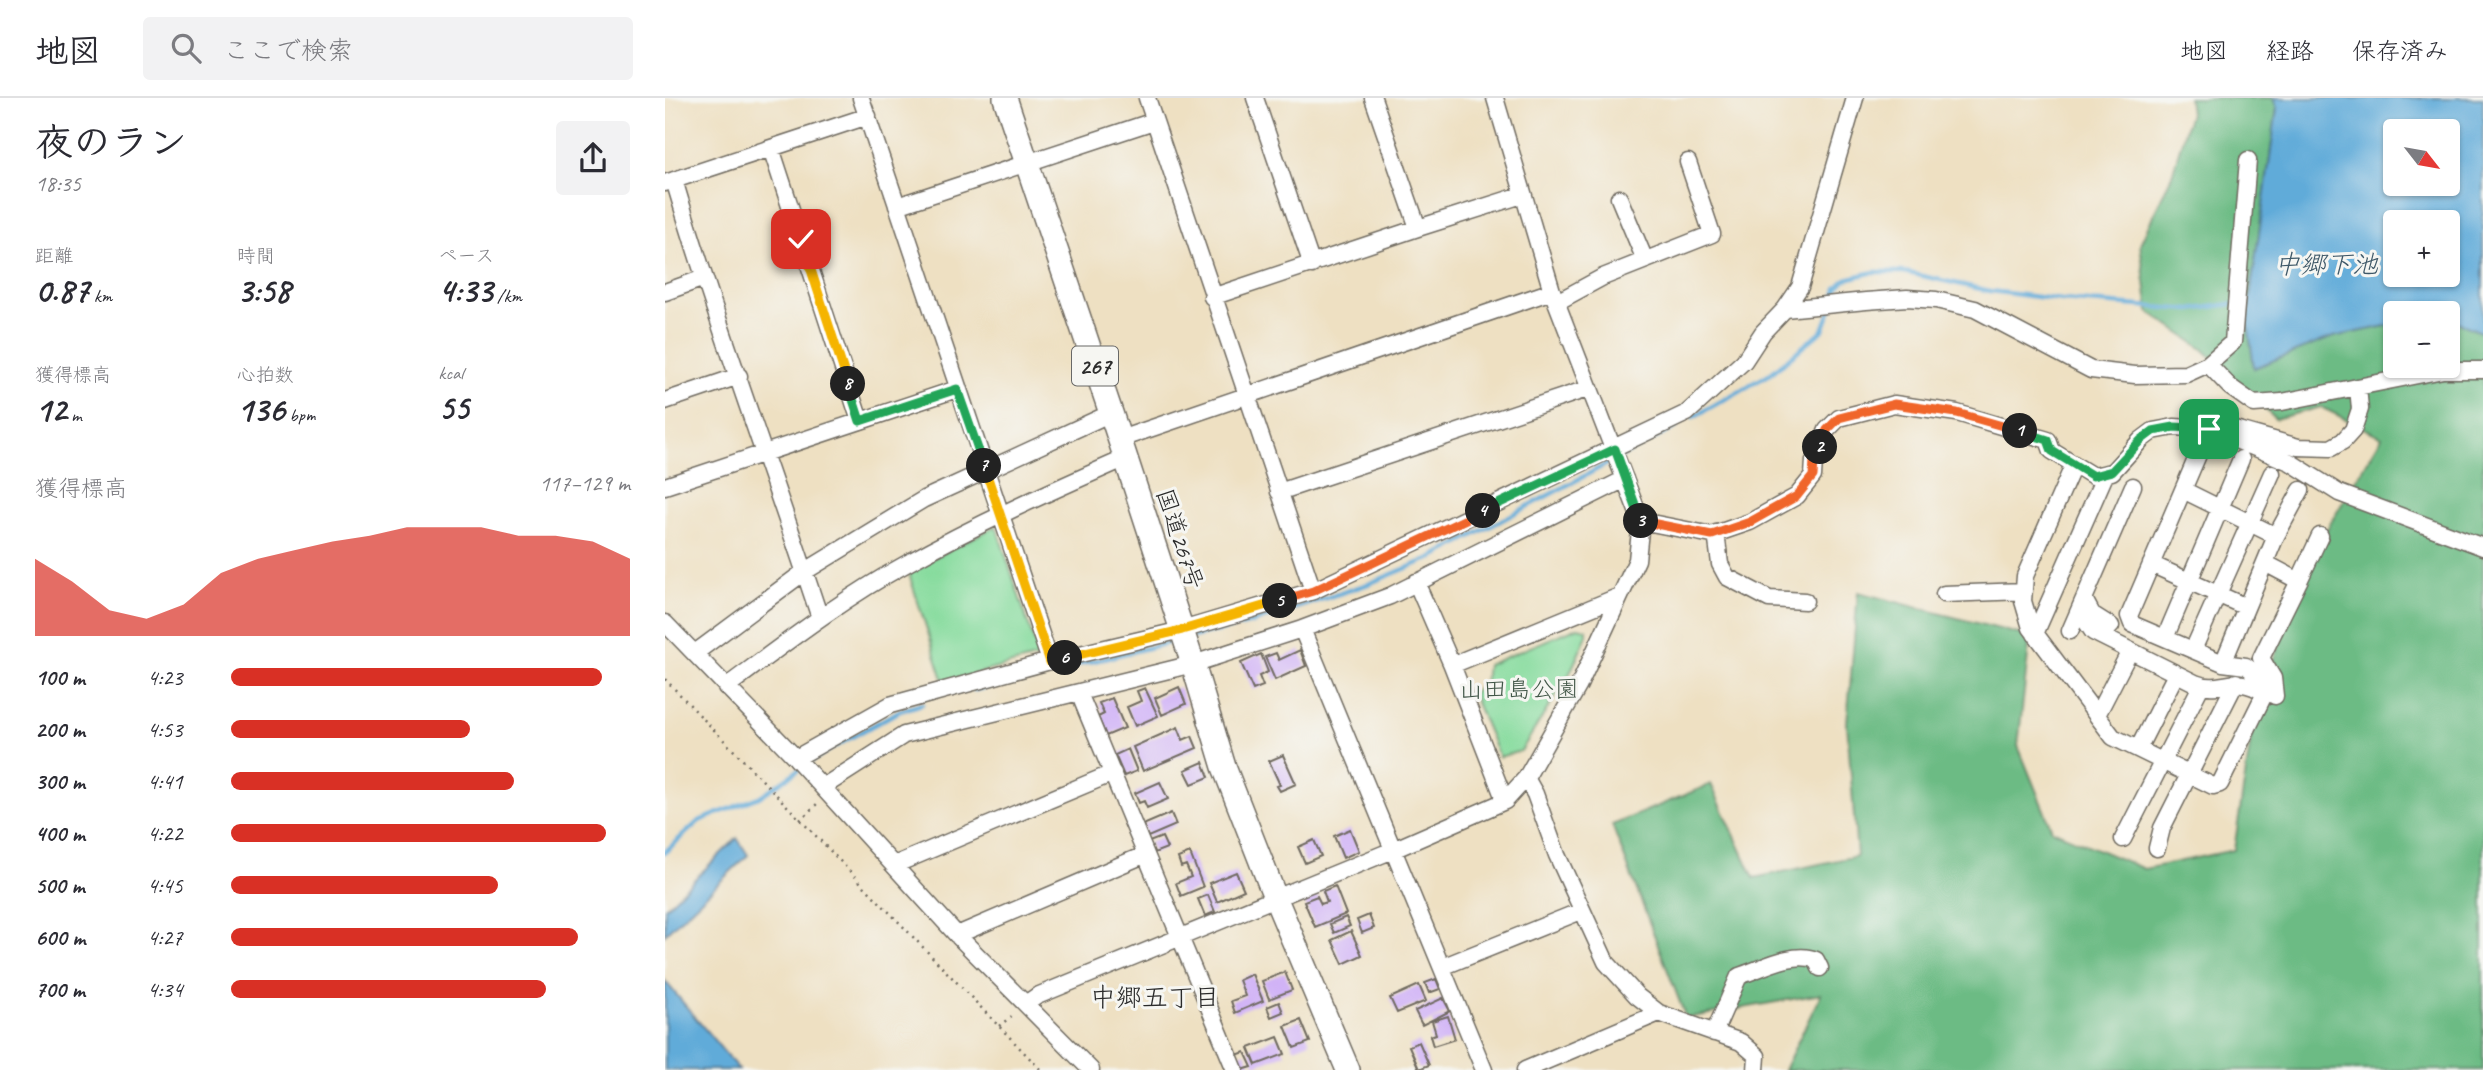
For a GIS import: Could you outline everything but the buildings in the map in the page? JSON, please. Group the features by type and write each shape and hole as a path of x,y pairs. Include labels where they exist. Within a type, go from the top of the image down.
{"highway":[{"name":"国道267号","path":"1005,98 1123,449 1224,767 1347,1070"}],"street":[{"path":"861,98 1050,662"},
{"path":"1147,98 1313,591"},
{"path":"1255,98 1312,265"},
{"path":"1373,98 1418,228"},
{"path":"1027,1003 1037,996 1505,801 1526,778 1579,685 1637,560 1641,521 1554,296 1495,98"},
{"path":"826,791 904,735 1079,693 1313,591 1615,450 1687,413 1744,361 1763,332 1786,309 1800,287 1854,98"},
{"path":"820,618 739,376 670,182 868,116"},
{"path":"897,206 1154,121"},
{"path":"771,148 860,421"},
{"path":"1786,309 1879,300 1936,300 1975,309 2091,370 2135,375 2186,374 2208,363 2233,342 2248,160"},
{"path":"726,687 820,618 904,565 1123,449 1246,395 1554,296 1712,234 1688,162"},
{"path":"1212,297 1522,195"},
{"path":"1619,198 1645,260"},
{"path":"665,292 703,278"},
{"path":"2208,363 2230,387 2254,404 2281,402 2443,370 2483,370"},
{"path":"665,401 739,376"},
{"path":"1279,492 1590,387"},
{"path":"1641,521 1712,535 1750,522 1797,496 1813,476 1814,461 1827,430 1839,418 1894,404 1957,413 2048,440 2052,451 2093,476 2112,471 2153,431 2174,427 2231,428 2298,447 2331,448 2343,441 2353,430 2360,410 2358,387"},
{"path":"665,486 957,389"},
{"path":"695,653 804,572 924,499 1111,413"},
{"path":"2209,429 2130,616 2132,624 2223,663 2246,666 2260,677 2270,694"},
{"path":"2209,429 2290,462 2339,493 2483,547"},
{"path":"2165,638 2241,459"},
{"path":"2074,464 2025,576 2023,601 2031,628 2113,737 2213,786 2220,783 2270,694 2273,678 2261,658 2320,536"},
{"path":"796,758 890,705 1050,662 1302,629 1389,596 1623,473"},
{"path":"2035,634 2106,473"},
{"path":"2193,650 2272,473"},
{"path":"2070,631 2133,486"},
{"path":"2183,490 2276,536"},
{"path":"2223,663 2276,536 2301,491"},
{"path":"1716,533 1720,564 1727,577 1769,599 1805,601"},
{"path":"2265,563 2299,581"},
{"path":"2151,564 2246,607"},
{"path":"1416,582 1505,801"},
{"path":"1944,594 2024,591"},
{"path":"1451,665 1620,596"},
{"path":"2081,605 2111,626"},
{"path":"2081,605 2093,632 2176,674 2207,688 2236,682 2254,686 2270,694"},
{"path":"665,623 796,758 957,935 1091,1070"},
{"path":"1302,629 1484,1070"},
{"path":"2097,715 2130,651"},
{"path":"2138,749 2176,674"},
{"path":"2157,848 2162,828 2236,682"},
{"path":"2123,839 2201,685"},
{"path":"1079,693 1235,1070"},
{"path":"894,865 1113,773"},
{"path":"1526,778 1535,794 1556,855 1606,962 1637,996 1658,1013 1741,1042 1757,1056 1756,1070"},
{"path":"957,935 1144,855"},
{"path":"1442,967 1581,911"},
{"path":"1714,1033 1739,976 1797,957 1816,960 1819,968"},
{"path":"1525,1070 1658,1013"}],"path":[{"path":"665,679 1041,1070"},
{"path":"799,820 826,791"}],"green space":[{"path":"2188,98 2273,98 2277,108 2247,317 2254,368 2333,337 2383,327 2383,378 2460,378 2460,323 2483,333 2483,1070 1784,1070 1821,994 1686,1018 1612,825 1711,784 1754,878 1857,856 1847,723 1858,592 2030,637 2018,746 2052,830 2144,869 2234,850 2257,699 2324,534 2382,437 2321,407 2275,419 2204,350 2149,312 2140,244 2172,175 2190,113"},
{"path":"996,526 1039,657 944,682 908,571"},
{"name":"山田島公園","path":"1578,627 1587,629 1587,635 1570,673 1521,751 1499,757 1472,693 1485,683 1487,665"}],"water":[{"name":"中郷下池","path":"2273,98 2483,98 2483,333 2460,323 2460,301 2383,301 2383,327 2333,337 2254,368 2247,317 2277,108"},
{"path":"737,838 748,855 665,934 665,908"},
{"path":"665,981 739,1070 665,1070"}],"waterway":[{"path":"1834,301 1837,288 1846,279 1874,272 1904,272 1990,291 2062,300 2191,310 2231,304"},
{"path":"1693,417 1770,374 1823,330 1831,309"},
{"path":"1192,637 1248,624 1368,584 1431,558 1676,427"},
{"path":"974,690 1176,641"},
{"path":"665,852 699,821 759,797 825,752 899,711 922,704"}],"district":[{"name":"中郷五丁目","path":"1155,997"}],"route":[{"path":"801,239 860,421 957,389 1050,662 1182,630 1313,591 1615,449 1641,521 1712,535 1750,522 1797,496 1813,476 1814,461 1827,430 1839,418 1894,404 1957,413 2048,440 2052,451 2093,476 2112,471 2153,431 2174,427 2209,429"}]}
